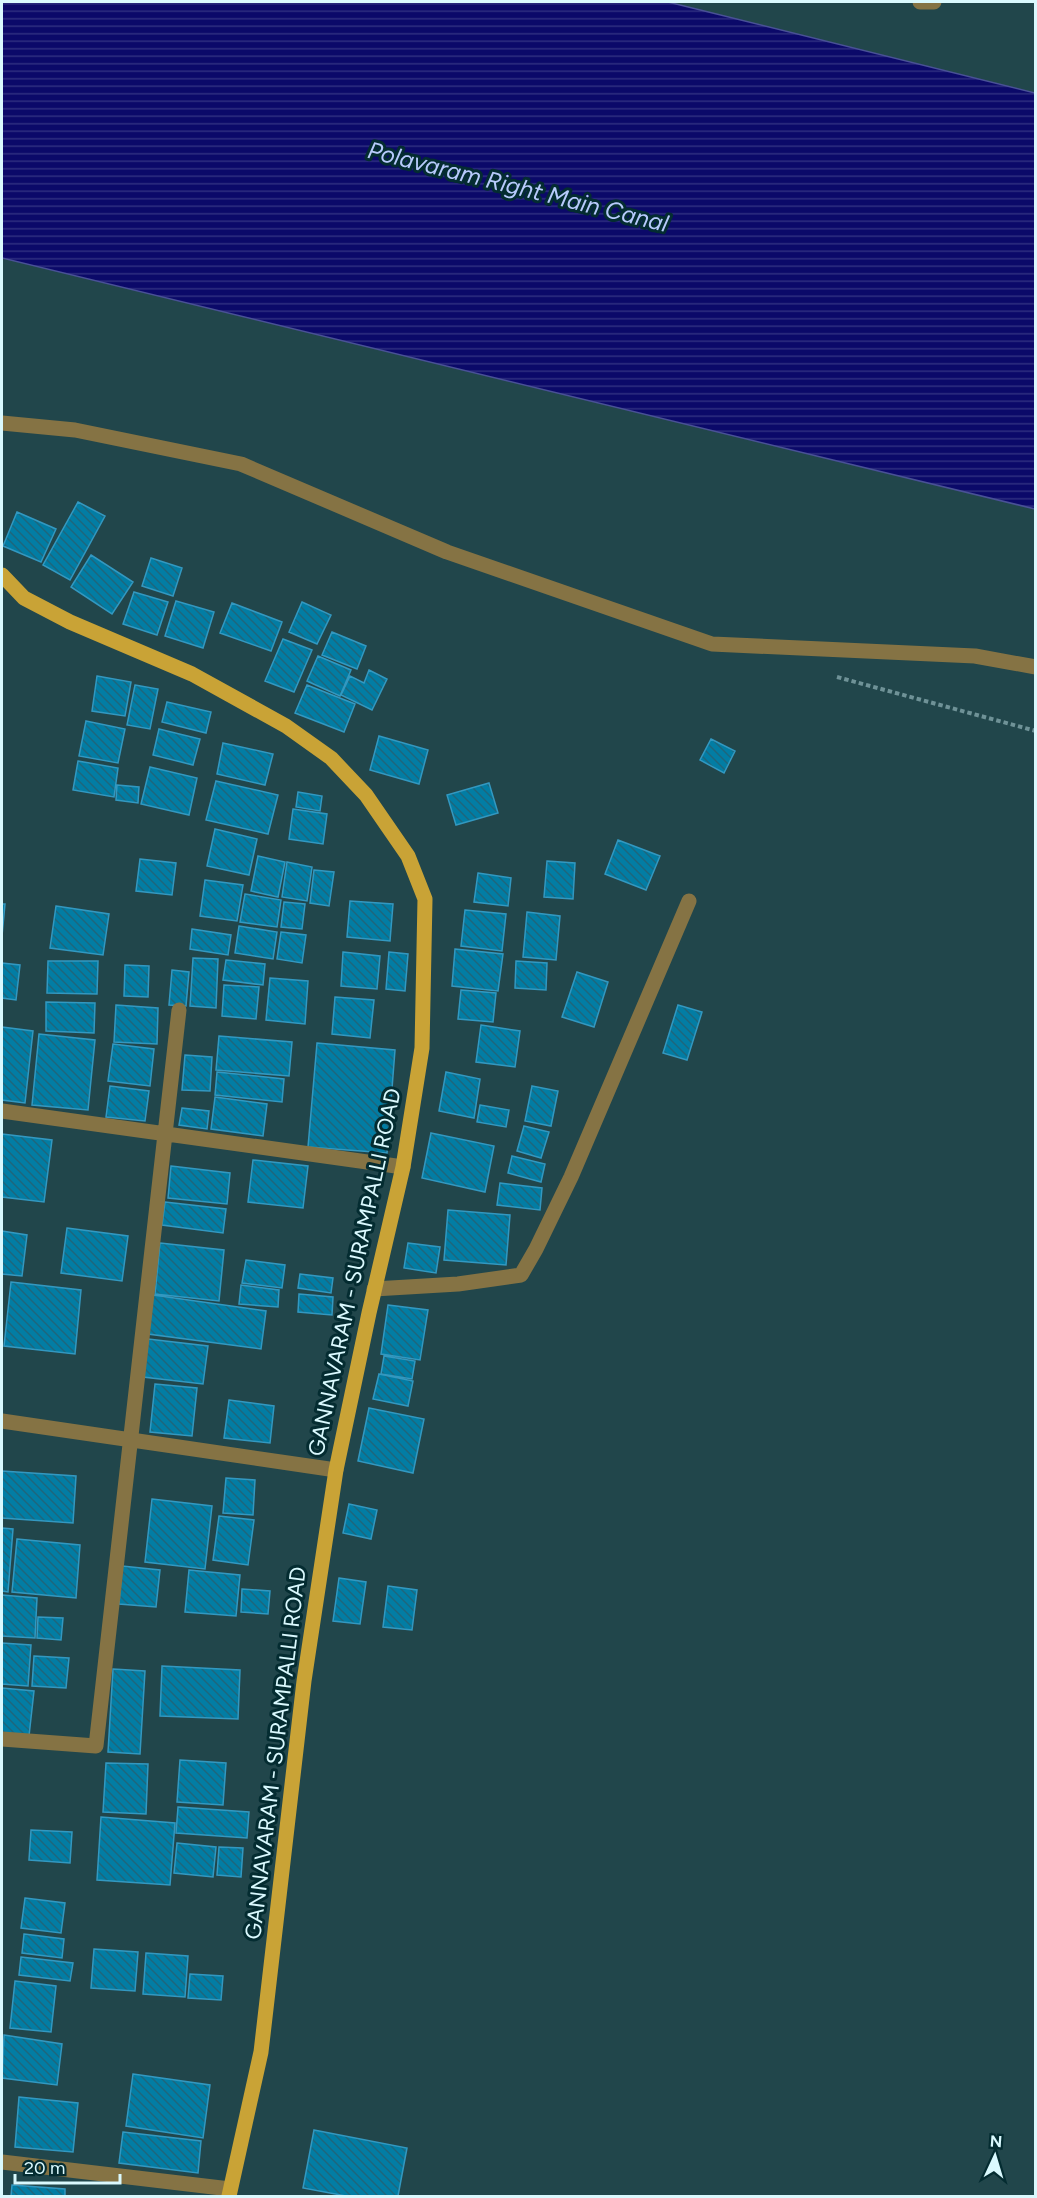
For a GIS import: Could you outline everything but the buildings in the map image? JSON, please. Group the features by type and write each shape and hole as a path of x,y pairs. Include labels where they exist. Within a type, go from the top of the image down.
{"main road":[{"name":"GANNAVARAM - SURAMPALLI ROAD","path":"3,579 24,598 70,622 192,674 286,726 331,758 372,803 408,856 425,899 422,1048 402,1167 336,1470 304,1681 261,2052 229,2193"}],"street":[{"path":"920,2 934,2"},
{"path":"2,423 75,430 241,464 447,552 712,644 975,656 1035,668"},
{"path":"374,1289 458,1284 521,1275 571,1177 689,901"},
{"path":"2,1739 96,1746 179,1010"},
{"path":"2,1111 402,1167"},
{"path":"2,1421 336,1470"},
{"path":"2,2167 229,2193"}],"path":[{"path":"827,675 1035,731"}],"water":[{"name":"Polavaram Right Main Canal","path":"2,2 668,2 1035,93 1035,509 2,258"}]}
